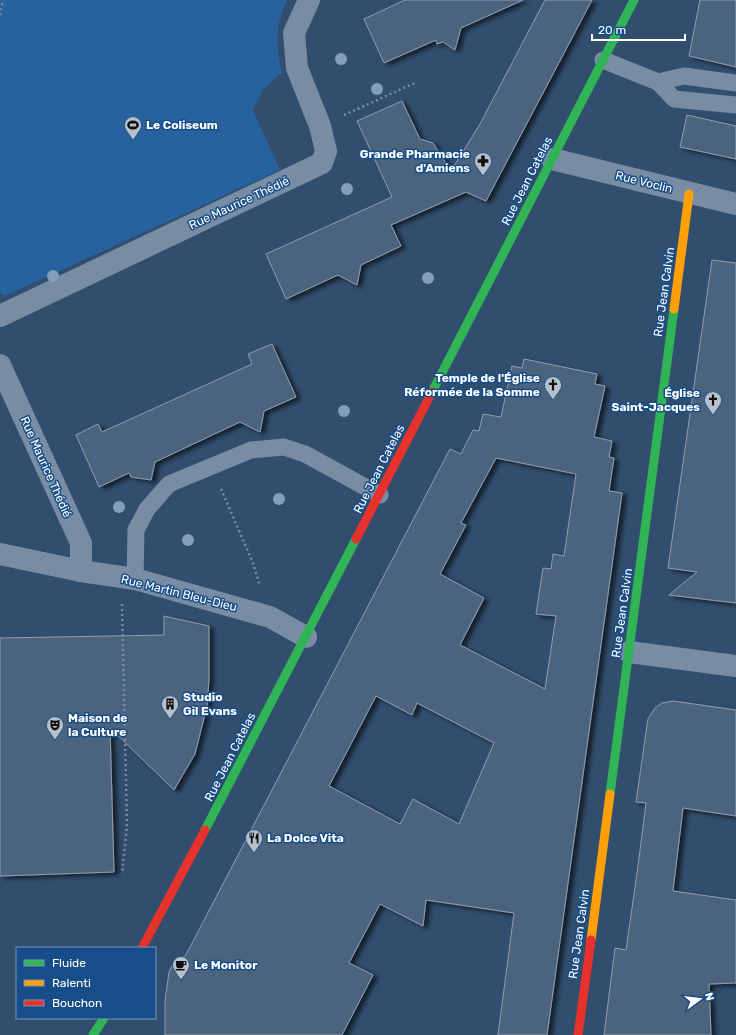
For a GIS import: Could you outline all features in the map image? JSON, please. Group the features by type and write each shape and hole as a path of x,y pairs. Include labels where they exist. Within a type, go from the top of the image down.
{"street":[{"name":"Rue Maurice Thédié","path":"0,316 322,163 326,151 320,126 297,68 294,40 294,33 309,0"},
{"name":"Rue Jean Catelas","path":"143,947 177,885 380,495 634,0"},
{"name":"Rue Voclin","path":"552,160 689,194 736,204"},
{"name":"Rue Jean Calvin","path":"578,1035 689,194"},
{"name":"Rue Maurice Thédié","path":"0,365 80,543 81,571"},
{"name":"Rue Martin Bleu-Dieu","path":"0,554 81,571 128,578 270,617 306,637"},
{"path":"629,652 736,666"},
{"path":"96,1034 104,1019"}],"lane":[{"path":"603,60 658,82 674,99 736,105"},
{"path":"658,82 684,76 736,83"},
{"path":"128,578 136,530 147,509 169,484 251,450 284,447 305,454 380,495"}],"path":[{"path":"0,15 3,0"},
{"path":"320,126 418,82"},
{"path":"211,467 253,563 270,617"},
{"path":"122,874 128,826 128,578"}],"shaded area":[{"name":"Le Coliseum","path":"0,0 287,0 280,18 277,36 278,53 282,72 262,91 253,110 280,170 5,296 0,293"}],"building":[{"path":"405,0 523,0 461,28 455,50 443,42 437,44 436,40 384,63 364,19"},
{"path":"545,0 592,0 486,201 466,192 391,225 401,246 361,265 357,285 338,275 286,299 266,254 392,197 357,121 402,101 420,139 433,143 451,171 480,124"},
{"path":"700,0 736,0 736,67 689,56"},
{"path":"687,115 736,126 736,159 680,147"},
{"name":"Église Saint-Jacques","path":"712,260 736,263 736,603 669,595 697,572 668,568"},
{"path":"272,344 296,397 264,411 260,432 240,422 155,462 151,480 131,477 129,473 99,487 76,435 98,424 102,432 252,364 248,354"},
{"path":"524,359 597,374 595,384 605,386 594,437 612,441 609,457 614,458 609,491 622,493 547,1035 498,1035 514,913 426,900 423,926 380,904 349,963 373,975 342,1035 165,1035 165,1001 169,972 174,962 185,956 189,949 450,449 461,454 473,430 479,431 483,414 501,417 512,366 522,368","holes":["496,458 576,474 564,556 553,554 551,569 543,568 536,614 556,616 545,689 460,645 484,598 440,574 466,525 461,523","376,696 412,715 417,703 494,743 459,824 413,799 400,824 329,786"]},
{"name":"Maison de la Culture","path":"164,616 209,626 209,679 207,706 195,754 174,790 110,728 114,872 0,876 0,638 164,635"},
{"path":"673,701 736,710 736,816 683,808 673,891 736,900 736,983 709,984 711,1035 604,1035 615,948 626,950 638,866 646,803 636,802 648,719 655,708 662,703"}],"traffic: fast":[{"path":"432,392 634,0"},
{"path":"610,794 674,309"},
{"path":"205,830 356,539"},
{"path":"93,1035 103,1019"}],"traffic: slow":[{"path":"674,309 689,194"},
{"path":"591,940 610,794"}],"traffic: jam":[{"path":"356,539 432,392"},
{"path":"143,947 205,830"},
{"path":"578,1035 591,940"}],"place":[{"name":"Le Coliseum","path":"133,140"},
{"name":"Grande Pharmacie d'Amiens","path":"483,176"},
{"name":"Temple de l'Église Réformée de la Somme","path":"553,400"},
{"name":"Église Saint-Jacques","path":"713,415"},
{"name":"Studio Gil Evans","path":"170,719"},
{"name":"Maison de la Culture","path":"55,740"},
{"name":"La Dolce Vita","path":"254,853"},
{"name":"Le Monitor","path":"181,980"}]}
